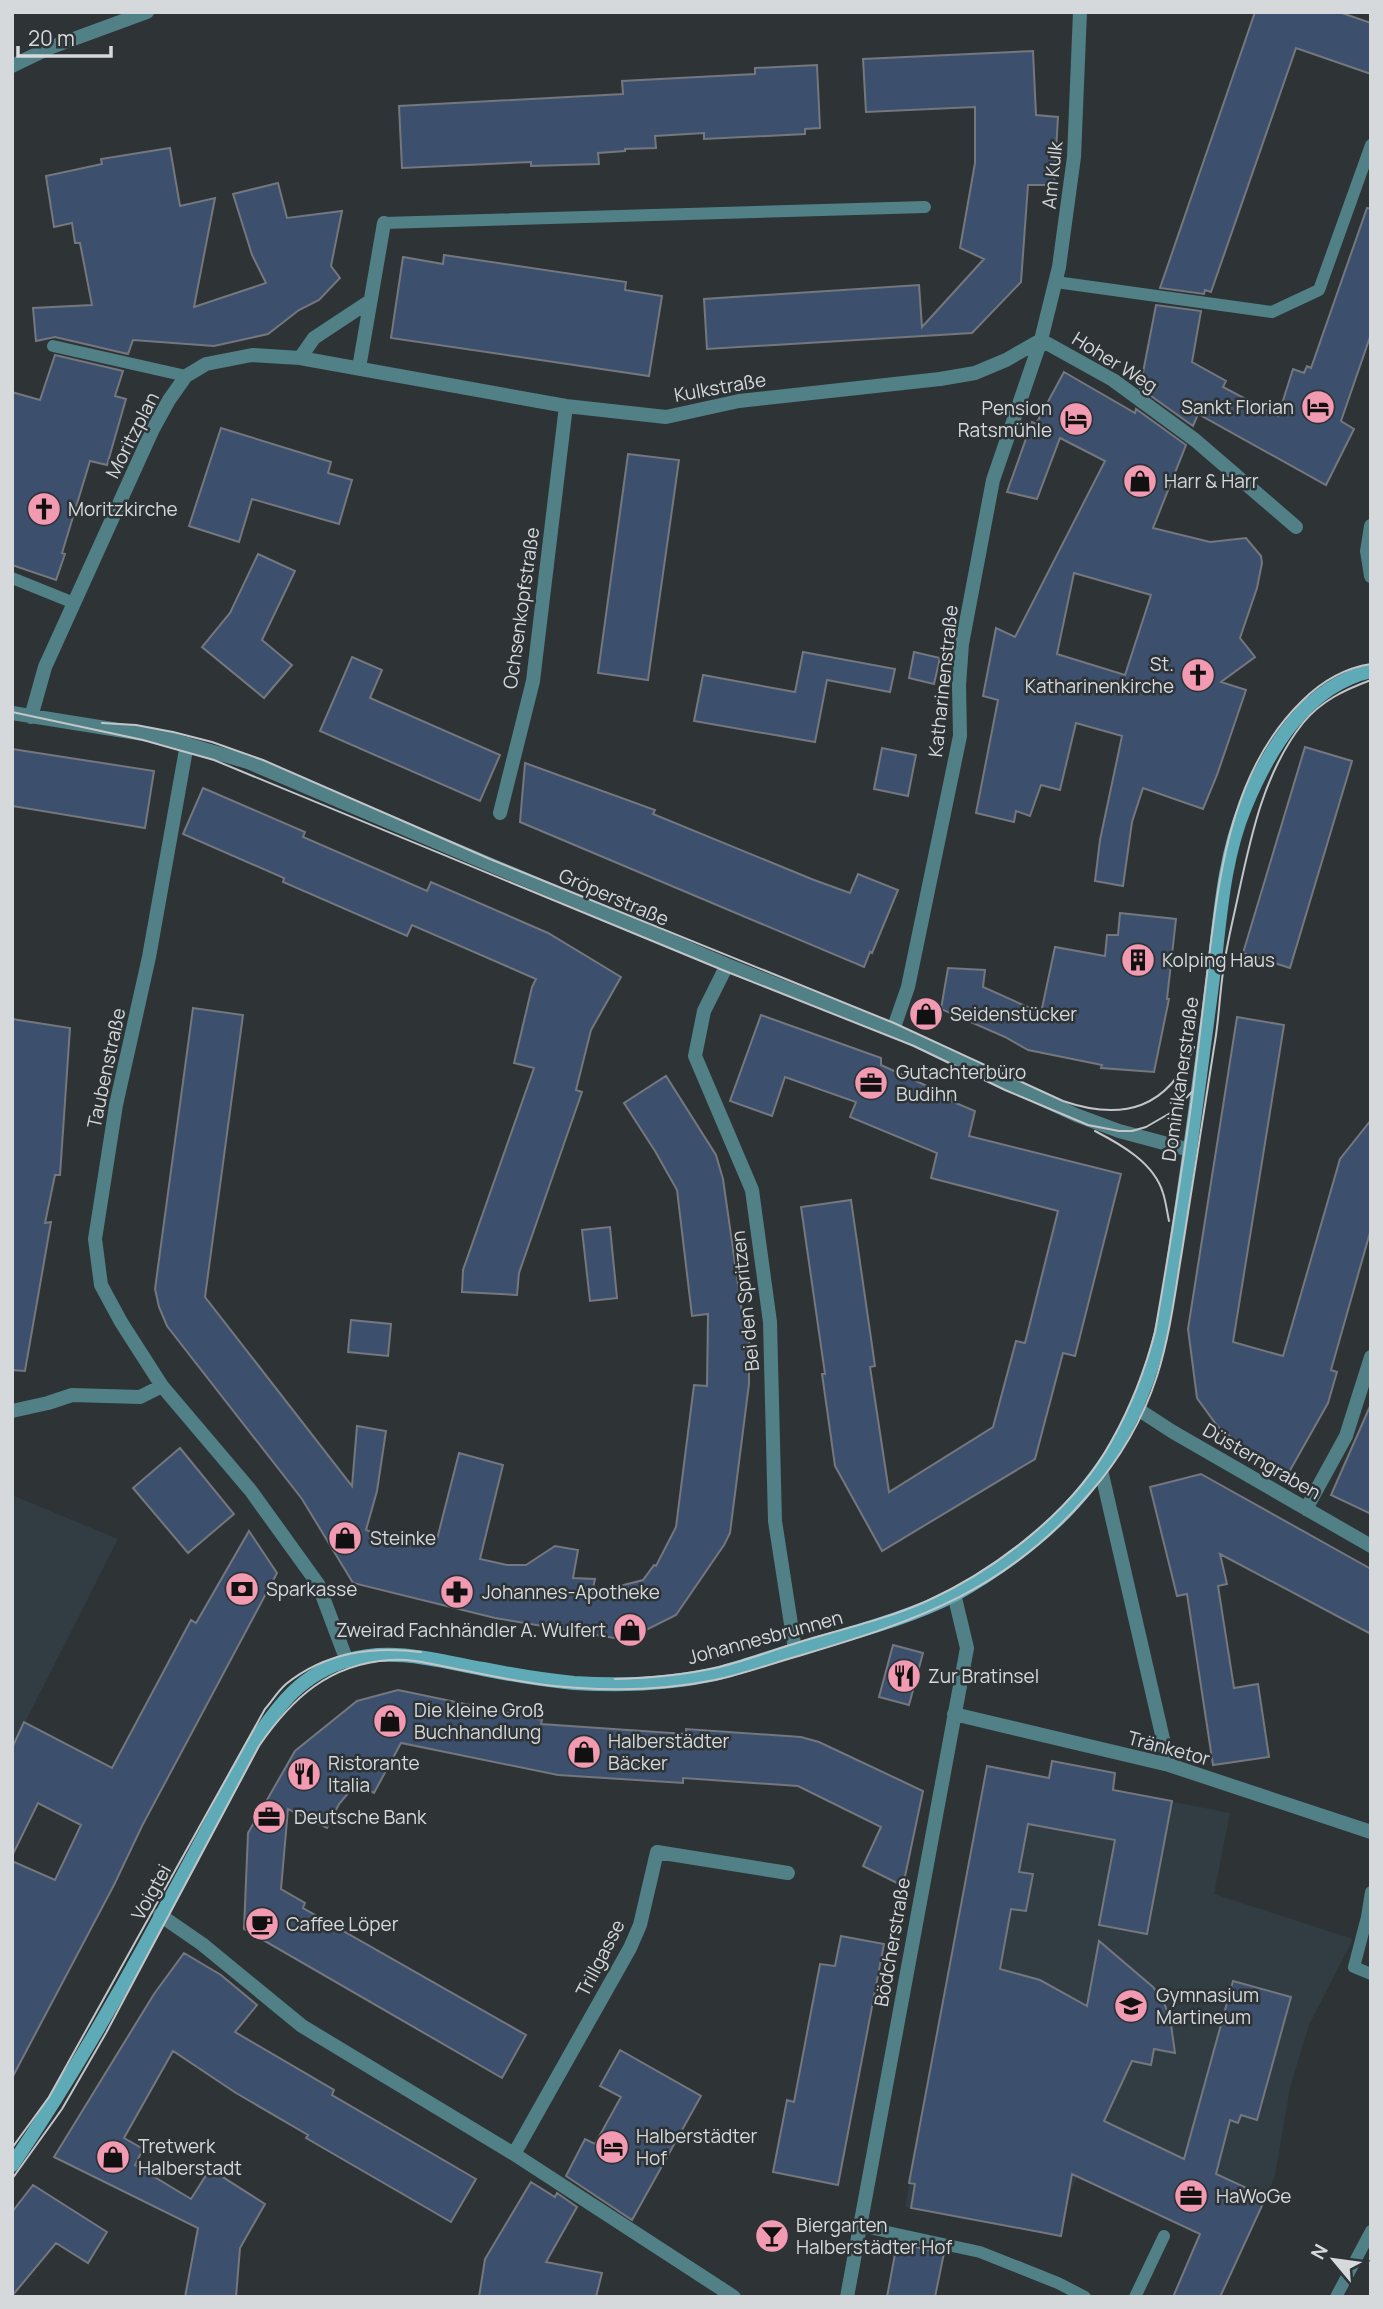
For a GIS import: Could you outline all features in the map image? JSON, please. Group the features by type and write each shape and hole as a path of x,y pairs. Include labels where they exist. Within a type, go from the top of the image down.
{"street":[{"path":"12,66 48,48 147,12"},
{"name":"Am Kulk","path":"1041,340 1059,267 1074,157 1080,12"},
{"path":"359,368 384,223"},
{"path":"300,358 314,338 370,301"},
{"name":"Kulkstraße","path":"186,376 206,363 253,355 300,358 566,406 666,417 739,401 975,373 1006,360 1041,340"},
{"name":"Katharinenstraße","path":"893,1030 908,987 960,736 959,685 962,644 993,480 1041,340"},
{"name":"Hoher Weg","path":"1041,340 1113,380 1185,432 1296,527"},
{"name":"Moritzplan","path":"31,717 45,667 152,431 186,376"},
{"name":"Ochsenkopfstraße","path":"500,813 533,681 566,406"},
{"path":"1371,526 1367,551 1371,576"},
{"name":"Dominikanerstraße","path":"1136,1408 1152,1367 1164,1320 1191,1150 1224,883 1245,808 1268,761 1296,718 1321,694 1359,674 1371,671"},
{"name":"Gröperstraße","path":"12,713 162,737 248,762 727,965 893,1030 1076,1115 1119,1131 1191,1150"},
{"name":"Taubenstraße","path":"187,744 149,957 116,1105 95,1239 101,1285 121,1322 162,1385 251,1490 318,1584 346,1661"},
{"name":"Bei den Spritzen","path":"727,965 704,1011 695,1056 752,1190 770,1322 775,1521 795,1650"},
{"path":"1306,1509 1346,1436 1371,1357"},
{"path":"12,1411 72,1395 141,1397 162,1385"},
{"name":"Johannesbrunnen","path":"346,1661 393,1654 538,1679 577,1683 646,1684 718,1673 890,1621 954,1594 1027,1545 1065,1513 1116,1448 1136,1408"},
{"name":"Düsterngraben","path":"1136,1408 1371,1546"},
{"path":"1101,1470 1169,1765"},
{"name":"Bödcherstraße","path":"847,2297 967,1648 954,1594"},
{"name":"Voigtei","path":"12,2165 69,2079 254,1742 272,1714 289,1693 318,1673 346,1661"},
{"name":"Tränketor","path":"954,1714 1169,1765 1371,1832"},
{"name":"Trillgasse","path":"514,2154 630,1948 640,1925 657,1852 788,1873"},
{"path":"160,1915 202,1944 302,2026 514,2154 734,2297"}],"lane":[{"path":"1056,282 1272,312 1319,290 1371,145"},
{"path":"384,223 925,207"},
{"name":"Moritzplan","path":"53,346 186,376"},
{"path":"12,578 74,603"},
{"path":"1371,1892 1354,1967 1371,1974"},
{"path":"860,2226 979,2252 1058,2283 1085,2297"},
{"path":"1336,2297 1371,2231"},
{"path":"1135,2297 1164,2236"}],"shaded area":[{"path":"12,1495 118,1539 12,1748"},
{"name":"Gymnasium Martineum","path":"1052,1761 1115,1773 1113,1790 1230,1813 1214,1894 1353,1939 1309,2025 1290,2088 1275,2176 1266,2197 1104,2122 1068,2196 1061,2236 905,2207 987,1766 1048,1778"}],"building":[{"path":"1255,12 1339,12 1371,23 1371,74 1296,48 1211,292 1205,290 1204,294 1160,288"},
{"path":"1033,51 1036,115 1058,117 1054,185 1028,185 1021,282 972,333 707,349 704,299 919,285 922,327 984,259 960,248 975,163 975,107 866,112 863,59"},
{"path":"817,65 820,128 805,129 805,134 704,139 704,133 655,136 656,148 598,153 599,164 531,166 531,162 402,168 399,106 623,94 622,81 755,74 755,68"},
{"path":"170,148 180,206 215,198 194,307 266,283 252,255 233,194 278,183 287,218 342,211 331,266 340,278 319,300 299,310 268,334 214,346 133,340 128,354 55,337 36,341 33,308 92,305 80,243 75,243 72,223 54,227 46,176 102,164 101,159"},
{"path":"1367,208 1371,209 1371,334 1341,421 1354,429 1326,485 1198,414 1193,426 1140,388 1156,305 1201,311 1192,362 1226,381 1223,387 1278,416 1293,369 1304,373 1307,366 1311,368"},
{"path":"444,255 626,282 625,290 662,296 649,376 391,338 403,257 443,264"},
{"name":"Moritzkirche","path":"55,355 123,371 115,396 126,399 107,465 90,461 56,580 12,565 12,392 40,400"},
{"path":"1064,372 1135,413 1136,409 1186,445 1153,528 1210,542 1246,538 1261,556 1257,588 1240,638 1255,657 1221,682 1246,690 1203,809 1143,788 1132,822 1123,886 1095,881 1100,840 1122,736 1076,723 1060,790 1041,785 1030,816 1016,811 1014,822 976,813 998,700 983,696 996,628 1015,637 1105,461 1060,438 1037,499 1007,492 1032,422 1036,424","holes":["1074,573 1151,595 1125,675 1057,654"]},
{"path":"221,428 331,462 328,473 352,480 339,524 252,499 239,542 189,526"},
{"path":"628,454 679,460 648,680 598,673"},
{"path":"258,554 295,571 262,640 292,665 264,698 202,647 230,613"},
{"path":"803,652 895,669 890,692 827,680 815,742 694,721 703,675 795,692"},
{"path":"914,652 940,658 934,684 909,678"},
{"path":"352,657 382,670 370,698 500,755 480,801 320,731"},
{"path":"1305,747 1352,761 1290,968 1243,953"},
{"path":"882,748 916,755 908,796 874,789"},
{"path":"12,749 154,771 145,828 12,806"},
{"path":"525,763 655,810 653,814 850,893 858,874 898,890 864,967 520,822"},
{"path":"203,788 305,832 303,837 427,891 431,882 548,933 621,977 591,1030 576,1090 582,1092 519,1273 517,1295 462,1292 463,1270 534,1068 514,1063 536,979 412,925 407,936 283,882 284,878 183,834"},
{"path":"1120,913 1176,919 1169,999 1154,1072 1101,1068 1102,1065 1028,1050 941,1009 948,968 985,970 983,987 1041,1013 1055,947 1105,956 1107,935 1118,935"},
{"path":"193,1008 243,1015 205,1297 352,1486 357,1426 386,1431 377,1491 366,1530 390,1539 436,1543 459,1453 503,1465 480,1559 507,1565 526,1565 555,1546 578,1550 573,1578 595,1579 592,1593 643,1580 654,1565 656,1566 676,1527 694,1385 707,1386 708,1314 692,1316 677,1190 624,1103 666,1076 716,1155 723,1179 746,1340 749,1341 749,1384 730,1533 676,1615 626,1640 495,1618 353,1583 302,1499 167,1326 159,1307 155,1289"},
{"path":"761,1015 881,1058 881,1065 951,1097 951,1101 975,1111 969,1136 1121,1174 1075,1356 1063,1353 1035,1459 882,1551 835,1466 801,1207 851,1200 875,1366 870,1367 889,1492 993,1427 1016,1341 1025,1343 1058,1211 931,1178 937,1153 850,1117 856,1102 785,1077 772,1116 730,1101"},
{"path":"1237,1017 1284,1025 1233,1342 1283,1356 1340,1159 1371,1120 1371,1229 1331,1370 1337,1372 1328,1403 1288,1474 1262,1462 1218,1427 1197,1398 1188,1329"},
{"path":"12,1019 70,1028 60,1175 55,1175 45,1223 51,1222 25,1371 12,1370"},
{"path":"610,1227 617,1298 590,1301 582,1230"},
{"path":"351,1320 391,1324 388,1356 348,1352"},
{"path":"1371,1404 1371,1514 1331,1495"},
{"path":"180,1448 234,1514 188,1553 133,1488"},
{"path":"1201,1474 1371,1569 1371,1634 1220,1554 1227,1584 1218,1586 1234,1688 1258,1684 1269,1757 1213,1765 1187,1594 1177,1596 1150,1487"},
{"path":"249,1531 277,1573 12,2078 12,1861 55,1880 81,1825 38,1803 12,1856 12,1748 24,1722 112,1768 191,1620 196,1623"},
{"path":"893,1645 923,1653 909,1705 879,1697"},
{"path":"398,1690 542,1720 541,1724 686,1734 686,1729 801,1737 819,1742 923,1791 903,1886 863,1866 881,1827 798,1786 683,1778 683,1783 558,1775 401,1743 374,1793 356,1784 339,1804 327,1828 288,1809 281,1889 305,1903 303,1908 526,2035 502,2078 244,1929 248,1833 295,1751 357,1701"},
{"path":"1052,1761 1115,1773 1113,1790 1172,1801 1147,1934 1099,1925 1115,1840 1028,1824 1019,1872 1033,1874 1026,1911 1011,1909 1000,1969 1040,1980 1087,2006 1099,1941 1153,1987 1170,2017 1175,2053 1154,2049 1151,2065 1132,2061 1104,2121 1184,2159 1233,1981 1291,1997 1257,2120 1241,2115 1238,2123 1230,2120 1216,2174 1266,2197 1220,2297 1173,2297 1200,2234 1072,2174 1061,2236 911,2208 915,2184 909,2183 987,1766 1049,1778"},
{"path":"841,1936 884,1944 838,2185 773,2172 787,2100 794,2102 820,1964 835,1966"},
{"path":"184,1953 221,1975 257,2005 235,2032 334,2090 332,2095 476,2179 451,2222 306,2138 308,2135 236,2093 173,2051 124,2138 143,2149 135,2165 191,2199 210,2169 265,2204 240,2248 236,2297 185,2297 198,2228 54,2157 154,1994"},
{"path":"620,2050 701,2096 632,2220 566,2176 585,2139 595,2144 621,2097 600,2086"},
{"path":"531,2182 555,2197 557,2193 577,2207 546,2262 602,2273 596,2297 479,2297 485,2259"},
{"path":"33,2185 107,2232 88,2263 56,2243 12,2296 12,2212"},
{"path":"897,2243 944,2253 935,2297 887,2297"}],"tram line":[{"path":"615,1679 665,1676 715,1668 927,1601 980,1572 1032,1534 1056,1513 1096,1465 1131,1401 1155,1332 1189,1121 1214,916 1235,816 1261,755 1279,727 1302,701 1334,677 1371,664"},
{"path":"12,2179 62,2109 106,2033 259,1746 285,1713 314,1686 348,1668 390,1660 408,1660 520,1681 579,1688 647,1688 726,1678 845,1642 923,1614 959,1597 1027,1554 1059,1526 1090,1493 1138,1423 1157,1376 1165,1345 1204,1116 1226,954 1247,854 1260,808 1278,763 1303,723 1317,708 1334,697 1371,680"},
{"path":"12,712 143,740 214,760 914,1046 1005,1090 1088,1125 1119,1131 1146,1127 1172,1112 1193,1091"},
{"path":"102,723 136,725 173,732 263,760 490,859 894,1023 1063,1101 1106,1110 1142,1105 1171,1084 1194,1047"},
{"path":"1095,1131 1145,1164 1159,1182 1169,1221"},
{"path":"12,2148 49,2097 265,1709 278,1693 301,1673 333,1658 367,1651 421,1652"}],"place":[{"name":"Sankt Florian","path":"1318,407"},
{"name":"Pension Ratsmühle","path":"1076,419"},
{"name":"Harr & Harr","path":"1140,481"},
{"name":"Moritzkirche","path":"44,509"},
{"name":"St. Katharinenkirche","path":"1198,675"},
{"name":"Kolping Haus","path":"1138,960"},
{"name":"Seidenstücker","path":"926,1014"},
{"name":"Gutachterbüro Budihn","path":"871,1083"},
{"name":"Steinke","path":"345,1538"},
{"name":"Sparkasse","path":"242,1589"},
{"name":"Johannes-Apotheke","path":"457,1592"},
{"name":"Zweirad Fachhändler A. Wulfert","path":"630,1630"},
{"name":"Zur Bratinsel","path":"904,1676"},
{"name":"Die kleine Groß Buchhandlung","path":"390,1721"},
{"name":"Halberstädter Bäcker","path":"584,1752"},
{"name":"Ristorante Italia","path":"304,1774"},
{"name":"Deutsche Bank","path":"269,1817"},
{"name":"Caffee Löper","path":"262,1924"},
{"name":"Gymnasium Martineum","path":"1131,2006"},
{"name":"Halberstädter Hof","path":"612,2147"},
{"name":"Tretwerk Halberstadt","path":"113,2157"},
{"name":"HaWoGe","path":"1191,2196"},
{"name":"Biergarten Halberstädter Hof","path":"772,2236"}]}
